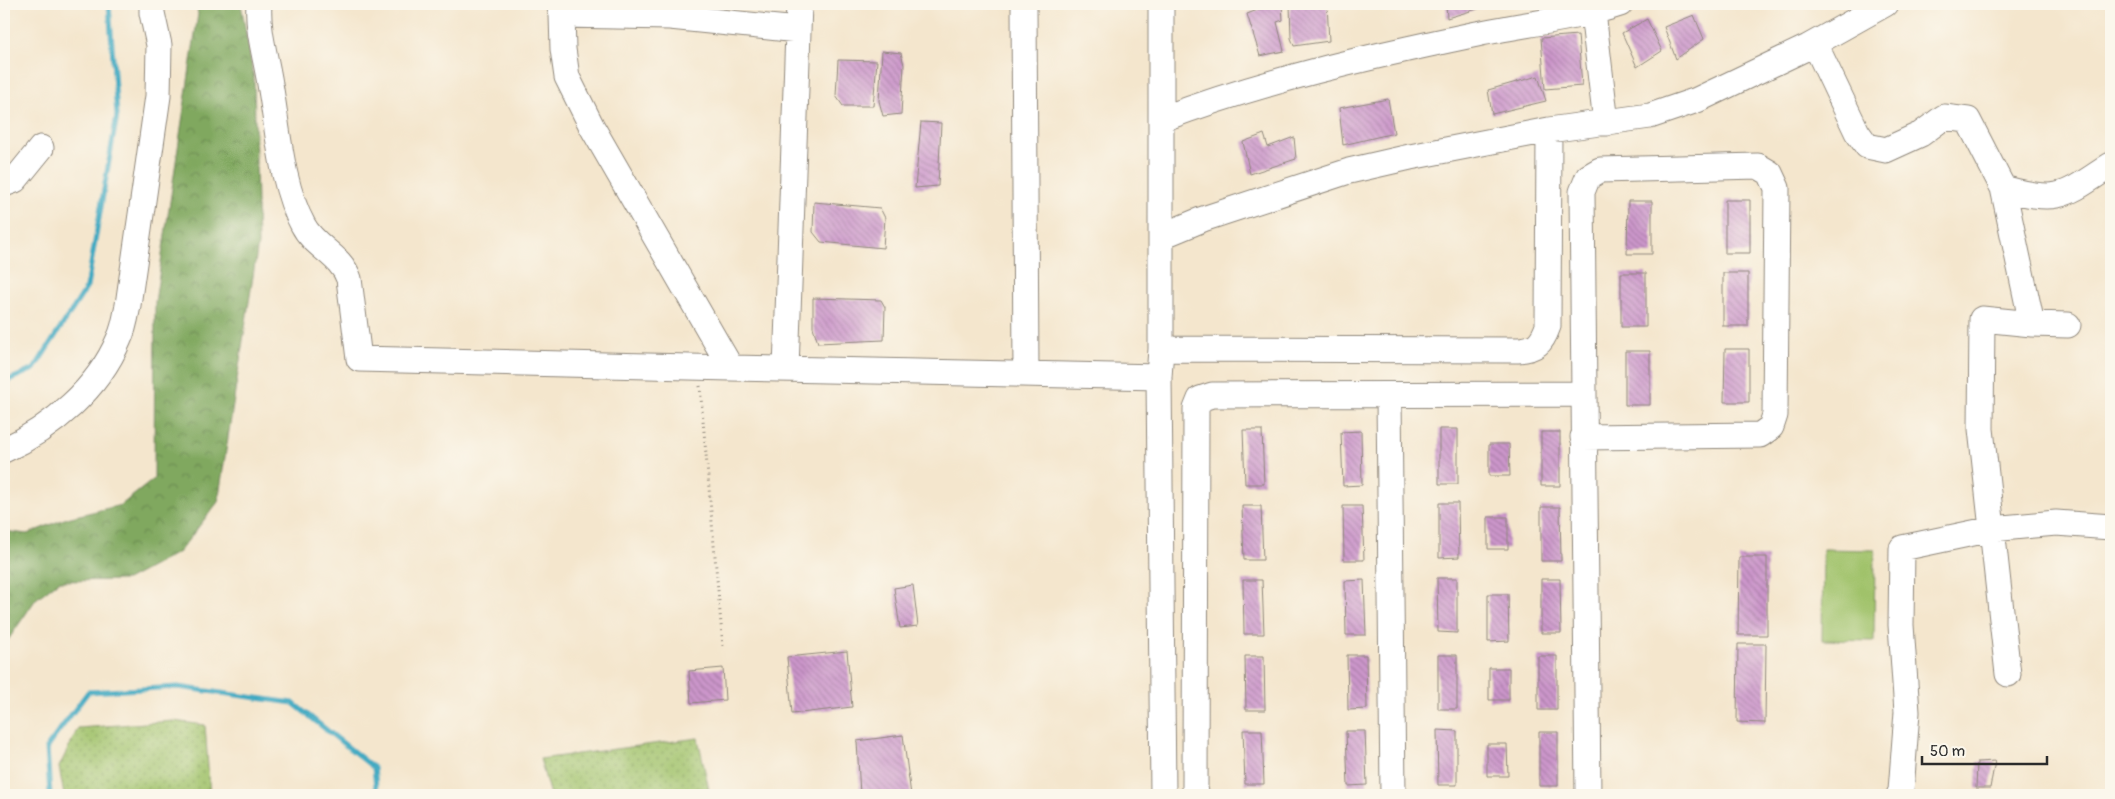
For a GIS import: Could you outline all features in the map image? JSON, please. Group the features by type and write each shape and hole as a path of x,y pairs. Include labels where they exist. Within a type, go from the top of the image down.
{"street":[{"path":"4,450 49,424 73,404 100,372 119,339 128,305 158,96 158,45 152,4"},
{"path":"259,4 261,32 290,195 306,233 346,270 349,279 358,359 1159,377"},
{"path":"786,369 799,4"},
{"path":"1024,4 1026,374"},
{"path":"1161,4 1162,236 1159,377 1163,795"},
{"path":"1162,119 1265,84 1342,63 1592,8 1620,4"},
{"path":"1162,236 1203,219 1349,172 1410,157 1549,130 1650,116 1697,100 1815,44 1884,4"},
{"path":"1592,8 1606,123"},
{"path":"731,368 592,127 567,77 560,9 670,10 798,30"},
{"path":"1815,44 1857,132 1868,146 1886,150 1921,134 1944,117 1968,120 2003,188 2032,324"},
{"path":"1161,349 1518,350 1530,349 1538,345 1544,338 1548,326 1549,130"},
{"path":"4,184 15,180 41,148"},
{"path":"1583,437 1760,435 1771,428 1775,415 1777,188 1770,173 1758,166 1600,170 1588,177 1582,192 1583,437 1588,795"},
{"path":"2003,188 2032,196 2057,196 2073,190 2111,166"},
{"path":"2008,674 1981,429 1982,319 2032,324 2068,325"},
{"path":"1197,795 1195,789 1196,409 1200,399 1212,395 1584,394"},
{"path":"1389,395 1393,795"},
{"path":"1898,795 1902,782 1907,712 1900,619 1902,548 1992,529 2056,523 2111,527"}],"path":[{"path":"698,368 723,647"}],"green space":[{"path":"196,4 241,4 254,79 258,244 218,502 179,552 127,580 59,581 36,599 4,646 4,531 27,534 67,518 121,505 154,479 155,302 198,14"},
{"path":"1823,549 1875,550 1874,641 1822,640"},
{"path":"173,721 205,725 210,795 64,795 59,767 78,728"},
{"path":"698,738 710,795 550,795 540,759"}],"building":[{"path":"1273,4 1282,5 1283,20 1277,22 1284,51 1260,56 1247,14"},
{"path":"1290,4 1327,4 1329,41 1294,46 1291,38"},
{"path":"1446,4 1483,4 1484,7 1447,18"},
{"path":"1694,15 1704,39 1676,59 1664,27"},
{"path":"1647,19 1662,51 1637,67 1622,33"},
{"path":"1578,35 1582,86 1545,89 1541,38"},
{"path":"882,51 901,53 904,65 901,114 883,116 879,101"},
{"path":"838,60 877,61 873,106 843,106 836,96"},
{"path":"1538,76 1546,101 1492,114 1488,90"},
{"path":"1388,99 1394,133 1343,145 1339,108"},
{"path":"921,122 941,123 938,186 915,188"},
{"path":"1264,134 1268,147 1294,137 1296,159 1250,174 1243,142"},
{"path":"1725,200 1750,200 1750,253 1725,253"},
{"path":"1628,201 1652,201 1652,254 1627,254"},
{"path":"814,202 880,208 885,218 883,248 821,242 813,232"},
{"path":"1621,273 1646,273 1646,327 1621,327"},
{"path":"1723,273 1748,273 1748,326 1723,326"},
{"path":"813,298 881,300 885,307 884,340 818,343 813,327"},
{"path":"1725,349 1749,349 1749,402 1724,402"},
{"path":"1625,351 1650,351 1650,405 1625,405"},
{"path":"1439,429 1458,429 1458,484 1439,484"},
{"path":"1243,430 1262,430 1264,484 1245,484"},
{"path":"1361,431 1362,485 1343,486 1341,432"},
{"path":"1541,432 1560,432 1560,486 1541,486"},
{"path":"1489,444 1509,444 1510,476 1489,476"},
{"path":"1439,503 1458,503 1459,557 1439,558"},
{"path":"1242,506 1261,506 1263,560 1244,560"},
{"path":"1343,506 1362,506 1364,560 1344,560"},
{"path":"1541,507 1560,507 1561,561 1541,561"},
{"path":"1488,517 1508,517 1508,549 1488,549"},
{"path":"1739,557 1767,557 1767,635 1738,635"},
{"path":"1437,578 1457,578 1457,633 1438,632"},
{"path":"1541,579 1560,579 1561,633 1541,633"},
{"path":"1243,580 1262,580 1264,634 1244,634"},
{"path":"1364,580 1366,635 1346,635 1345,581"},
{"path":"913,585 918,626 900,628 894,588"},
{"path":"1488,594 1508,594 1509,641 1488,642"},
{"path":"1738,644 1766,644 1765,723 1737,722"},
{"path":"847,651 852,707 792,714 787,657"},
{"path":"1347,655 1366,655 1367,709 1348,710"},
{"path":"1438,655 1457,655 1457,709 1438,709"},
{"path":"1245,656 1264,656 1265,710 1246,710"},
{"path":"1538,656 1557,656 1557,710 1538,710"},
{"path":"723,668 725,700 691,703 689,671"},
{"path":"1489,668 1509,668 1509,700 1489,700"},
{"path":"1243,730 1262,730 1264,784 1245,784"},
{"path":"1437,730 1457,731 1457,785 1438,785"},
{"path":"1346,731 1365,731 1367,785 1348,786"},
{"path":"1539,732 1558,732 1558,786 1539,786"},
{"path":"903,735 911,795 860,795 857,741"},
{"path":"1487,744 1507,744 1508,776 1487,776"},
{"path":"1995,761 1990,788 1976,788 1977,762"}],"waterway":[{"path":"4,382 34,369 87,287 117,115 109,4"},
{"path":"50,795 47,747 88,692 178,687 293,703 374,768 377,795"}]}
